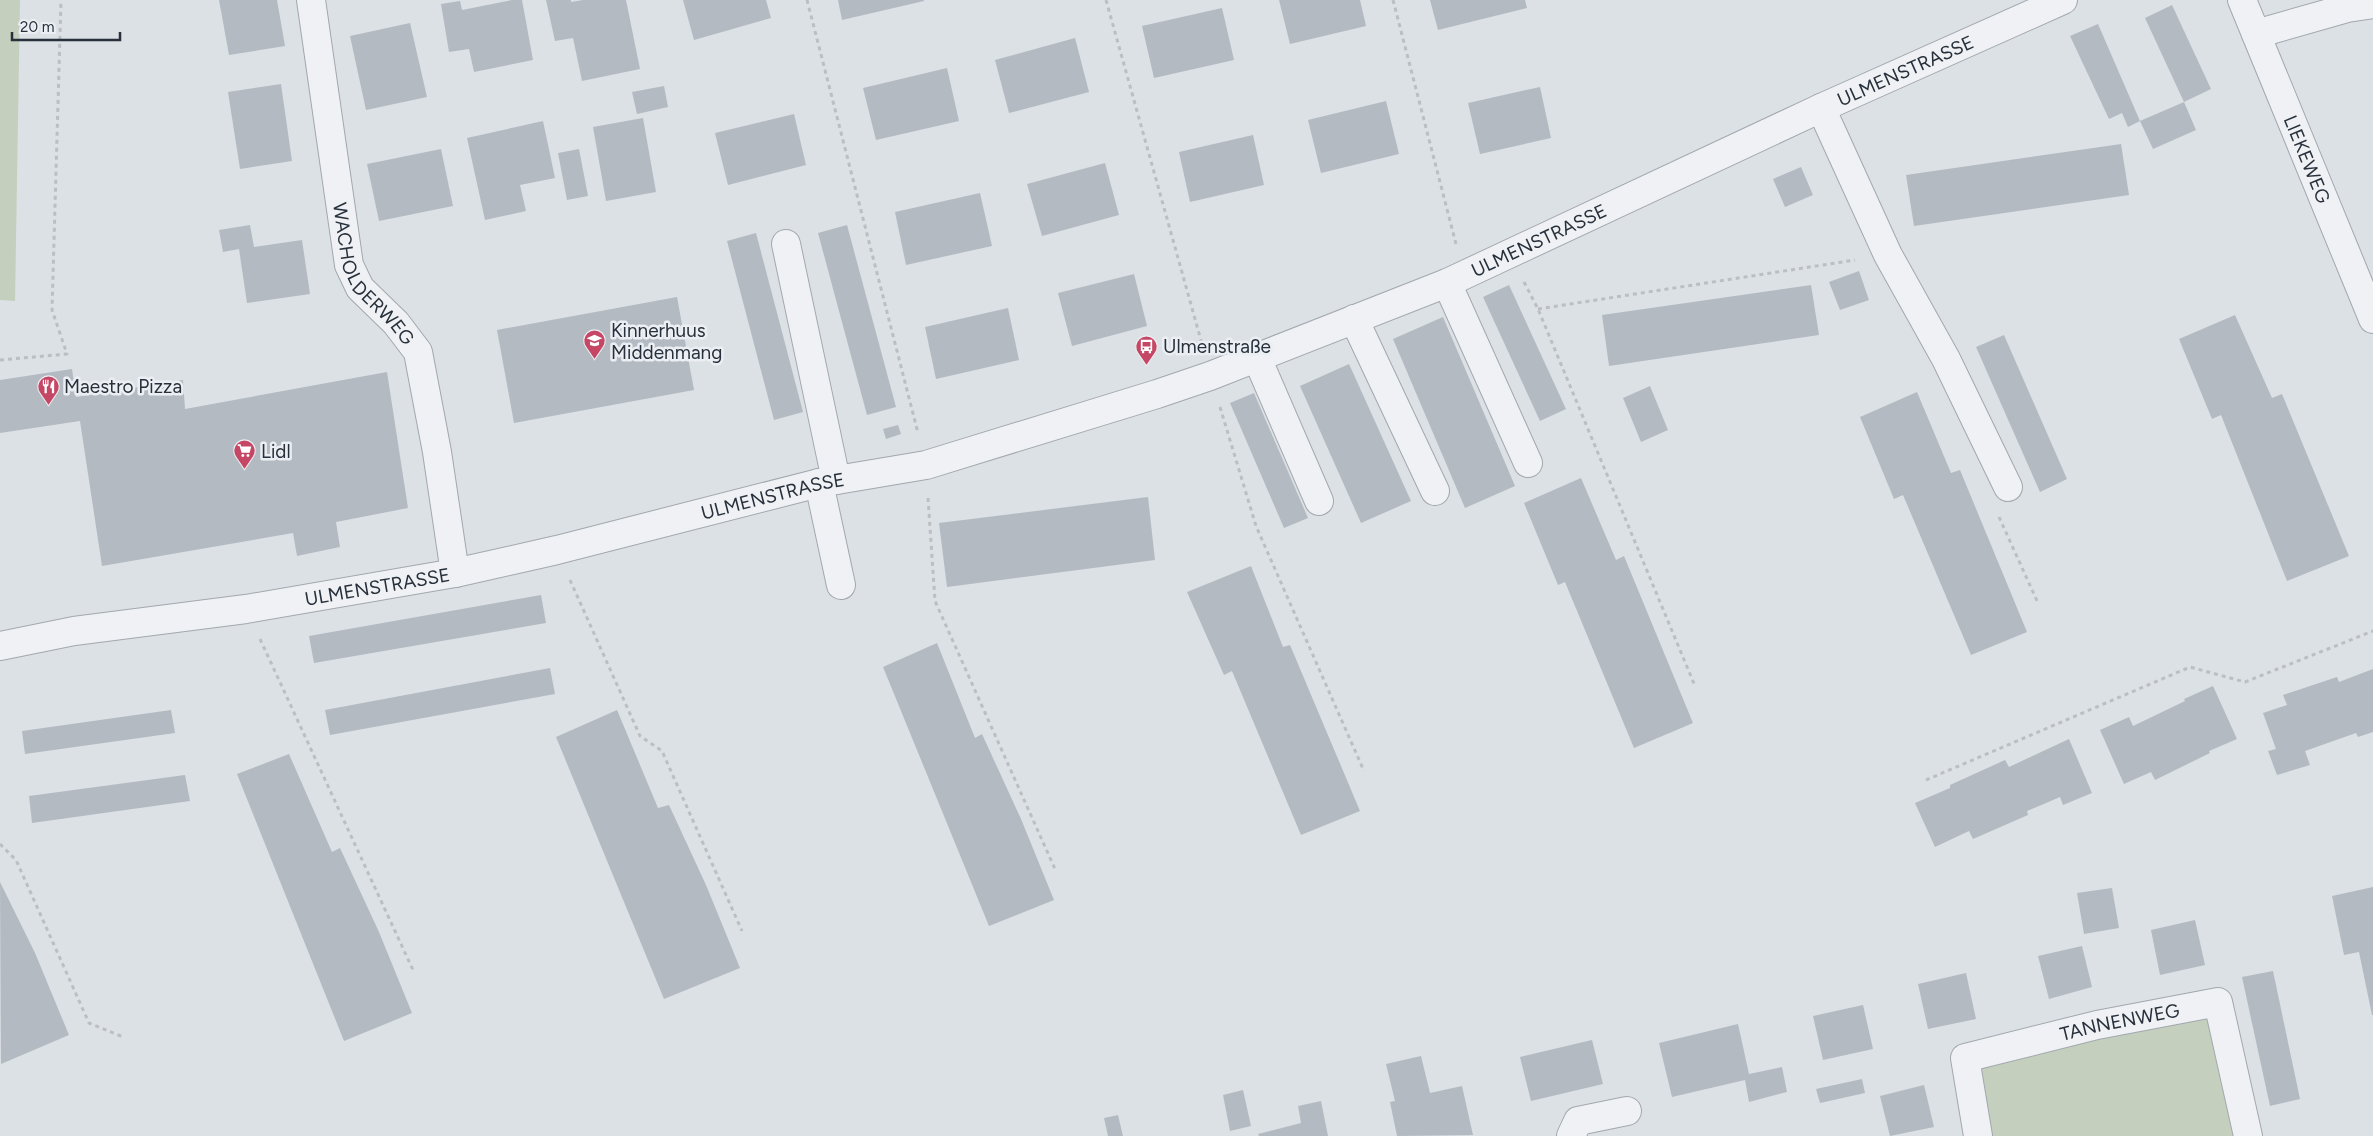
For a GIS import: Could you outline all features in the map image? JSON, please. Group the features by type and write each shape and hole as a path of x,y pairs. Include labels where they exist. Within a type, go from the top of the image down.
{"street":[{"name":"WACHOLDERWEG","path":"311,0 349,265 360,288 396,323 418,352 437,452 454,573"},
{"name":"ULMENSTRASSE","path":"0,646 74,631 246,609 454,573 557,550 827,482 926,465 1210,376 1455,278 1510,255 1821,108 2063,0"},
{"name":"LIEKEWEG","path":"2242,0 2373,319"},
{"path":"2256,34 2347,8 2373,4"},
{"path":"1821,108 1888,255 1946,359 2008,487"},
{"path":"786,244 827,482 840,585"},
{"path":"1455,278 1528,463"},
{"path":"1354,319 1435,491"},
{"path":"1257,358 1319,501"},
{"name":"TANNENWEG","path":"1978,1136 1965,1058 2096,1025 2218,1002 2248,1136"},
{"path":"1571,1136 1578,1122 1627,1110"}],"path":[{"path":"0,360 67,354 52,310 61,0"},
{"path":"807,0 926,465 935,601 1055,869"},
{"path":"1106,0 1210,376 1256,526 1364,771"},
{"path":"1393,0 1455,278"},
{"path":"1510,255 1538,310 1695,686"},
{"path":"1538,310 1888,255"},
{"path":"557,550 640,736 662,751 742,931"},
{"path":"246,609 413,970"},
{"path":"1926,780 2190,667 2245,682 2373,631"},
{"path":"0,844 16,860 89,1023 123,1037"}],"green space":[{"path":"0,0 20,0 15,301 0,300"},
{"path":"2218,1002 2248,1136 1978,1136 1965,1059"}],"building":[{"path":"219,0 277,0 285,46 229,55"},
{"path":"512,0 522,0 533,60 474,72 469,49 449,52 441,4 460,1 462,10"},
{"path":"546,0 571,0 571,2 583,0 626,0 640,69 582,81 573,38 555,41"},
{"path":"683,0 766,0 771,18 694,40"},
{"path":"838,0 924,0 924,1 842,20"},
{"path":"1279,0 1360,0 1366,26 1290,44"},
{"path":"1430,0 1525,0 1527,8 1438,30"},
{"path":"2172,5 2211,89 2184,102 2145,18"},
{"path":"1222,8 1234,60 1154,78 1142,26"},
{"path":"410,23 427,97 366,110 350,36"},
{"path":"2098,24 2140,121 2128,127 2122,113 2109,119 2070,36"},
{"path":"1075,38 1089,92 1009,113 995,60"},
{"path":"947,68 959,121 876,140 863,88"},
{"path":"281,84 292,161 240,169 228,92"},
{"path":"664,86 668,107 637,114 632,92"},
{"path":"1540,87 1551,138 1480,154 1468,103"},
{"path":"1386,101 1399,154 1321,173 1308,120"},
{"path":"2184,102 2196,130 2153,149 2140,121"},
{"path":"794,114 806,165 728,185 715,133"},
{"path":"643,118 656,192 606,201 593,127"},
{"path":"543,121 555,178 520,185 526,211 485,220 467,138"},
{"path":"1253,135 1264,185 1190,202 1179,152"},
{"path":"2121,144 2129,195 1914,226 1906,175"},
{"path":"441,149 453,206 379,221 367,164"},
{"path":"579,149 588,196 567,200 558,153"},
{"path":"1105,163 1119,215 1042,236 1027,184"},
{"path":"1801,167 1813,195 1785,207 1773,179"},
{"path":"980,193 992,246 906,265 895,212"},
{"path":"250,225 254,247 302,240 310,294 247,303 239,249 223,252 219,230"},
{"path":"847,225 896,407 867,415 818,233"},
{"path":"756,233 803,412 774,420 727,241"},
{"path":"1859,271 1869,300 1840,310 1829,282"},
{"path":"1134,274 1147,326 1072,346 1058,293"},
{"path":"1509,285 1566,409 1540,421 1483,297"},
{"path":"1811,285 1819,335 1609,366 1602,315"},
{"name":"Kinnerhuus Middenmang","path":"677,297 694,390 514,423 497,330"},
{"path":"1008,308 1019,360 936,379 925,327"},
{"path":"2235,315 2272,398 2282,394 2349,556 2287,581 2221,415 2212,419 2179,339"},
{"path":"1443,317 1515,486 1465,508 1393,339"},
{"path":"2004,335 2067,479 2040,492 1976,347"},
{"path":"1349,364 1411,501 1361,523 1300,386"},
{"name":"Lidl","path":"72,369 76,397 183,380 185,409 387,372 408,508 336,522 340,547 297,556 293,533 102,566 80,421 0,433 0,380"},
{"path":"1650,386 1668,430 1641,442 1623,398"},
{"path":"1917,392 1951,473 1960,470 2027,632 1971,655 1903,495 1894,499 1860,417"},
{"path":"1254,393 1308,518 1284,528 1230,403"},
{"path":"898,425 901,434 886,439 883,429"},
{"path":"1581,478 1616,560 1624,556 1693,723 1634,748 1565,582 1558,585 1524,503"},
{"path":"1148,497 1155,560 947,587 939,523"},
{"path":"1251,566 1283,647 1290,645 1360,811 1301,835 1232,671 1224,675 1187,592"},
{"path":"541,595 546,623 314,663 309,636"},
{"path":"937,643 975,738 982,734 1021,819 1054,900 989,926 883,667"},
{"path":"550,668 555,694 330,735 325,710"},
{"path":"2373,669 2373,732 2358,737 2356,733 2305,751 2310,765 2277,775 2268,751 2276,749 2263,713 2287,705 2283,695 2337,677 2339,682"},
{"path":"2213,686 2237,739 2209,751 2210,753 2155,780 2151,772 2124,784 2100,730 2129,717 2133,726"},
{"path":"171,710 175,733 25,754 22,731"},
{"path":"617,710 658,808 669,805 706,885 740,968 664,999 556,737"},
{"path":"2069,739 2092,793 2063,805 2060,797 2027,811 2028,815 1973,839 1969,831 1935,847 1915,803 1950,788 1950,785 2005,760 2009,767"},
{"path":"289,754 332,852 340,848 379,932 412,1013 344,1041 237,774"},
{"path":"185,775 190,801 32,823 29,796"},
{"path":"0,882 35,953 69,1035 1,1064"},
{"path":"2373,887 2372,1015 2359,952 2344,955 2332,896"},
{"path":"2112,888 2119,928 2084,934 2077,893"},
{"path":"2195,920 2205,965 2160,975 2151,930"},
{"path":"2082,946 2092,987 2049,999 2038,956"},
{"path":"2273,971 2300,1099 2270,1106 2242,977"},
{"path":"1966,973 1976,1019 1928,1029 1918,984"},
{"path":"1863,1005 1873,1049 1823,1060 1813,1016"},
{"path":"1738,1024 1749,1074 1782,1067 1787,1092 1749,1102 1745,1080 1672,1097 1659,1043"},
{"path":"1592,1040 1603,1084 1531,1101 1520,1057"},
{"path":"1421,1056 1430,1093 1462,1086 1473,1135 1397,1136 1390,1102 1395,1101 1386,1064"},
{"path":"1862,1079 1865,1093 1820,1103 1816,1089"},
{"path":"1924,1085 1934,1127 1890,1136 1880,1096"},
{"path":"1243,1090 1251,1126 1230,1131 1223,1095"},
{"path":"1321,1101 1328,1136 1259,1136 1258,1134 1301,1123 1298,1106"},
{"path":"1118,1115 1123,1136 1108,1136 1104,1118"}],"place":[{"name":"Kinnerhuus Middenmang","path":"595,360"},
{"name":"Ulmenstraße","path":"1147,365"},
{"name":"Maestro Pizza","path":"48,405"},
{"name":"Lidl","path":"245,470"}]}
